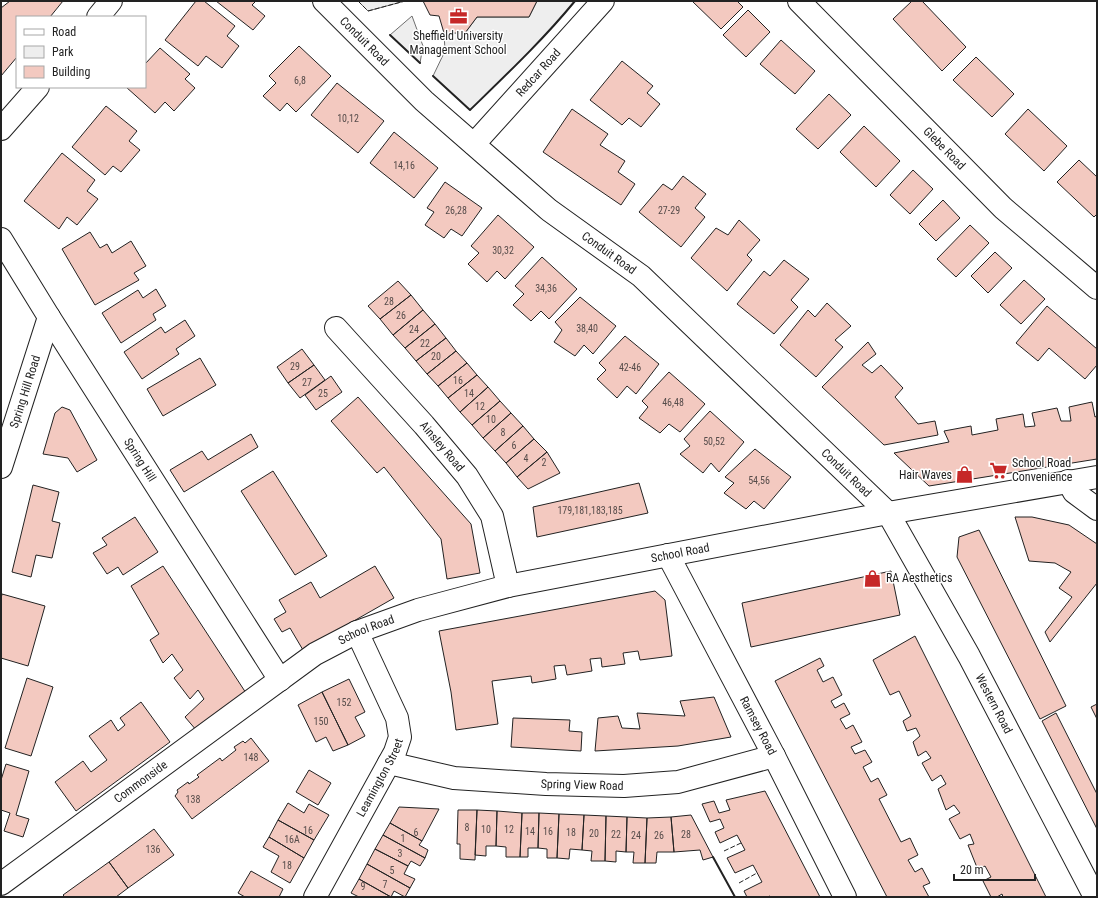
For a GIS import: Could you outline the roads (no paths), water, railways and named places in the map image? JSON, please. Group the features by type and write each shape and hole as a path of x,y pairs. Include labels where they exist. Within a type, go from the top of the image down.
{"street":[{"path":"99,16 111,1"},
{"name":"Conduit Road","path":"324,1 424,101 549,210 641,276 888,513"},
{"name":"Redcar Road","path":"474,144 602,1"},
{"name":"Glebe Road","path":"799,1 1003,208 1097,288"},
{"path":"1,129 37,88"},
{"name":"Spring Hill","path":"1,239 280,680"},
{"name":"Spring Hill Road","path":"1,467 49,317"},
{"name":"Ainsley Road","path":"336,328 424,425 467,476 476,489 492,516 508,586"},
{"name":"School Road","path":"280,680 315,654 357,632 418,610 508,586 888,513 941,505 1068,481 1097,478"},
{"path":"1068,481 1074,492 1097,509"},
{"name":"Western Road","path":"888,513 969,656 1094,897"},
{"name":"Ramsey Road","path":"668,555 774,756 845,897"},
{"name":"Leamington Street","path":"315,897 389,764 400,737 397,718 357,632"},
{"name":"Commonside","path":"1,884 280,680"},
{"name":"Spring View Road","path":"389,764 454,778 546,784 624,786 678,782 774,756"}],"place":[{"name":"Sheffield University Management School","path":"458,17"},
{"name":"School Road Convenience","path":"999,470"},
{"name":"Hair Waves","path":"965,475"},
{"name":"RA Aesthetics","path":"873,578"}]}
